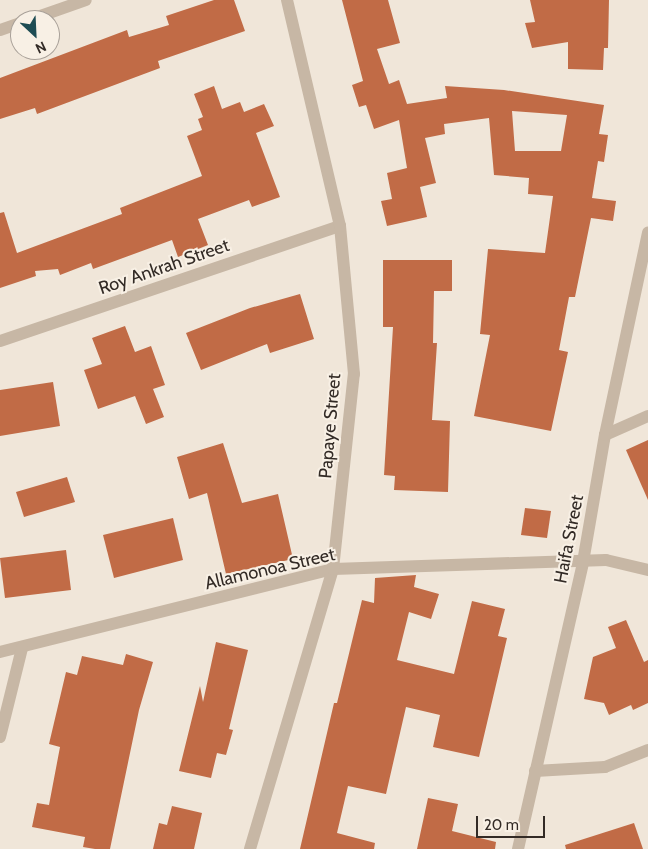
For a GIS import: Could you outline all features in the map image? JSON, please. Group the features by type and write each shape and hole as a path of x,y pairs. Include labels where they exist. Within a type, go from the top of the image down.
{"street":[{"path":"58,10 86,0"},
{"name":"Papaye Street","path":"250,849 333,569 354,374 340,226 287,0"},
{"name":"Roy Ankrah Street","path":"0,341 340,226"},
{"name":"Haifa Street","path":"518,849 583,562 605,435 648,234"},
{"path":"605,435 648,416"},
{"name":"Allamonoa Street","path":"0,652 333,569 606,560 648,570"},
{"path":"0,737 22,648"},
{"path":"535,770 605,767 648,750"}],"building":[{"path":"214,0 234,0 245,31 158,61 160,68 37,114 35,108 0,119 0,78 48,60 60,60 60,55 127,30 129,37 169,25 166,16"},
{"path":"342,0 388,0 400,43 377,49 389,84 399,80 407,104 447,98 445,86 504,90 604,105 599,134 608,135 604,162 598,161 592,198 616,201 613,221 591,218 575,297 569,297 559,350 568,352 551,431 474,416 490,335 480,334 488,249 545,253 553,196 528,194 529,178 494,175 489,118 444,124 445,134 425,138 436,183 420,187 427,217 387,226 381,201 392,199 387,173 407,168 399,120 374,129 366,105 359,107 352,85 363,81","holes":["512,111 567,115 561,151 515,151"]},
{"path":"530,0 609,0 608,48 604,48 603,70 568,69 568,42 532,48 525,23 535,22"},
{"path":"214,86 222,109 240,102 244,112 264,104 274,126 256,133 280,197 252,207 249,200 198,219 208,245 178,257 172,240 93,269 91,263 60,275 58,269 35,271 36,276 0,288 0,213 4,212 17,253 122,214 120,208 202,176 187,136 202,130 198,119 203,117 194,94"},
{"path":"383,260 452,260 452,291 434,291 433,343 437,343 432,420 450,421 448,492 394,490 395,476 384,475 393,327 383,327"},
{"path":"300,294 314,339 270,353 267,344 201,370 186,333 250,308"},
{"path":"125,326 135,352 151,346 165,385 153,389 164,417 146,424 135,396 98,409 84,370 102,364 92,338"},
{"path":"53,382 60,426 0,436 0,390"},
{"path":"648,440 648,500 626,450"},
{"path":"223,443 242,503 278,494 293,559 226,574 207,493 189,499 177,457"},
{"path":"67,477 75,502 24,517 16,492"},
{"path":"525,508 551,511 547,538 521,535"},
{"path":"173,518 183,560 114,578 103,535"},
{"path":"66,550 71,590 5,598 0,558"},
{"path":"416,575 414,587 439,594 431,619 409,612 397,660 454,674 472,601 505,609 498,636 507,638 479,757 433,747 440,715 406,707 386,794 348,786 337,833 375,843 374,849 300,849 334,703 337,703 362,600 374,603 375,578"},
{"path":"626,620 644,662 648,660 648,703 633,710 631,705 609,715 604,703 584,699 593,657 616,648 608,627"},
{"path":"216,642 248,650 229,729 233,730 226,755 217,753 211,778 179,771 200,686 203,702"},
{"path":"126,654 153,662 139,710 110,849 83,847 85,837 32,827 37,803 49,805 60,747 49,744 66,672 77,675 82,656 123,665"},
{"path":"428,798 458,804 452,831 496,842 495,849 417,849"},
{"path":"172,806 202,813 194,849 153,849 159,823 167,825"},
{"path":"634,823 643,849 566,849 565,845"}]}
